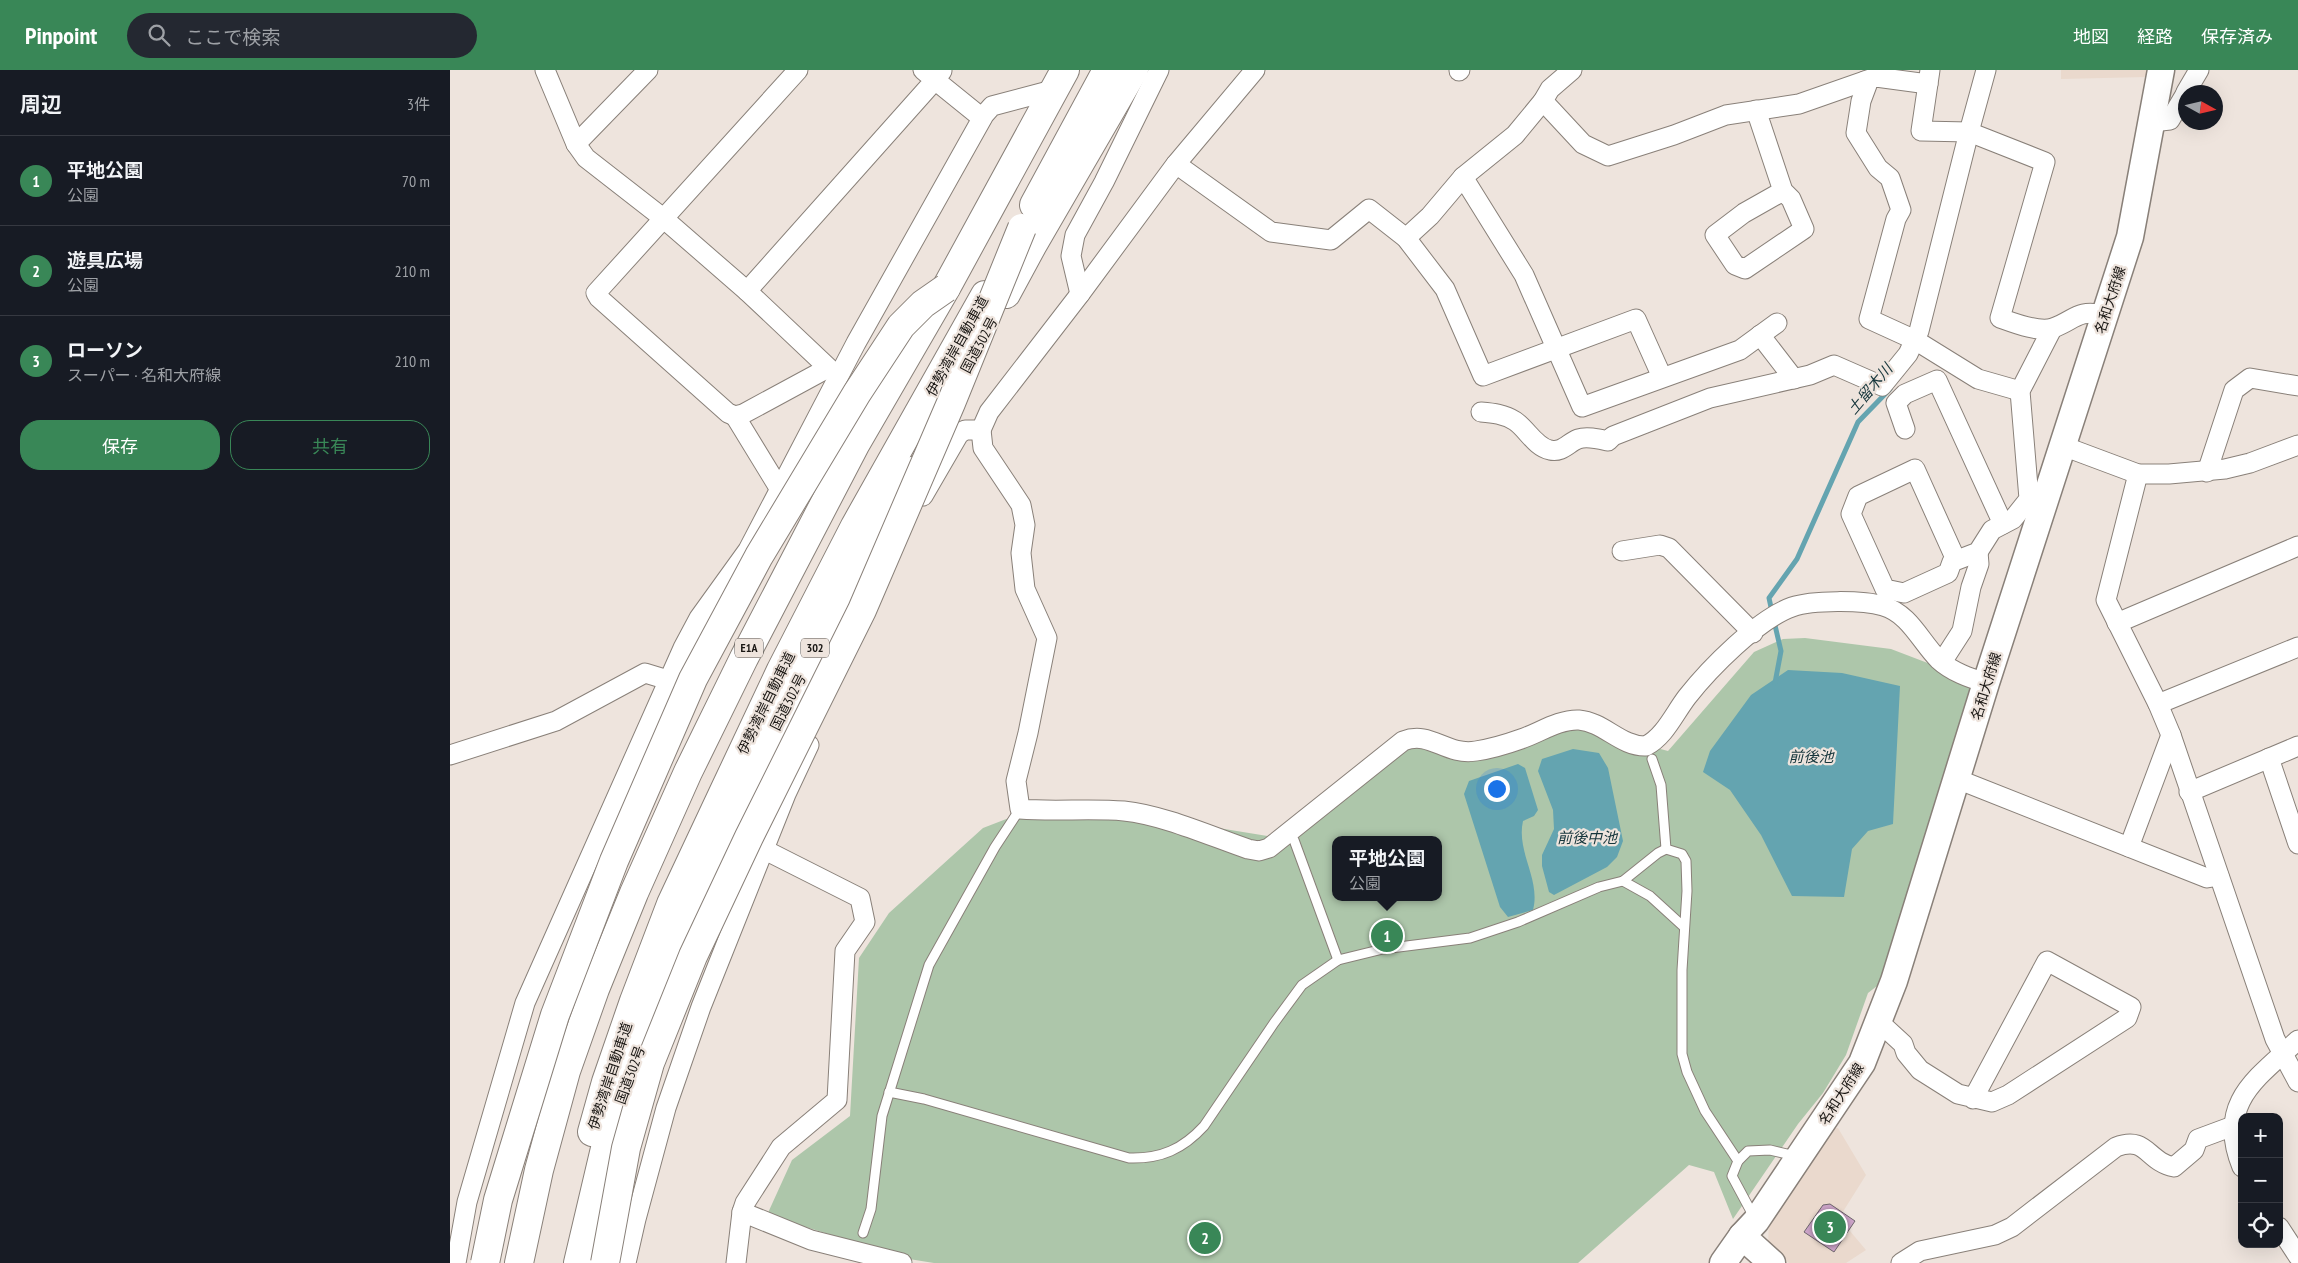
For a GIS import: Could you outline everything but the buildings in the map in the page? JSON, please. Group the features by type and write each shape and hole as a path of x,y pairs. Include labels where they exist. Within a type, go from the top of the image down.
{"highway":[{"name":"E1A","path":"517,1263 539,1170 566,1071 595,989 634,893 688,772 744,658 855,445 946,288 1065,70"},
{"name":"伊勢湾岸自動車道","path":"559,1263 579,1178 606,1082 671,904 777,678 855,526 1022,228 1107,70"},
{"name":"国道302号","path":"578,1263 607,1140 653,1012 777,723 853,574 932,434 1032,246 1134,70"},
{"path":"517,1263 538,1158 564,1064 632,887 682,774 815,506 1051,81"},
{"path":"605,1263 626,1148 650,1063 689,965 749,837 862,610 955,395 1022,228"},
{"path":"485,1263 498,1200 556,1015 614,861 693,678 759,556 857,393 901,326 923,304 946,288"}],"main road":[{"name":"名和大府線","path":"1723,1263 1800,1157 1862,1064 1894,981 1986,684 2130,237 2161,70"},
{"path":"1749,1229 1772,1263"}],"street":[{"path":"545,70 576,144 586,158 663,218 747,290 833,372"},
{"path":"576,144 648,70"},
{"path":"798,70 596,293 599,298 728,414 735,416 743,414 833,372"},
{"path":"1080,294 1071,256 1075,235 1104,182 1159,70"},
{"path":"1255,70 1176,164 1080,294 989,412 981,430 983,448 1021,505 1025,526 1022,553 1025,589 1047,638 1016,781 1020,809 1047,812 1123,811 1146,814 1248,849 1259,851 1269,848 1402,741 1414,736 1453,750 1476,752 1519,740 1563,722 1576,720 1597,724 1629,743 1646,746 1659,738 1687,697 1718,663 1766,623 1793,607 1810,604 1860,602 1882,606 1899,614 1910,623 1942,662 1966,676 1986,684"},
{"path":"1406,238 1430,216 1464,177 1516,135 1544,101 1550,89 1572,70"},
{"path":"1481,412 1502,414 1515,421 1541,446 1551,450 1563,449 1578,439 1596,438 1608,441 1613,436 1710,398 1810,375 1834,365 1882,386 1902,362 1915,340 1975,134 1986,70"},
{"path":"2191,85 2199,70"},
{"path":"747,290 934,73 982,118"},
{"path":"1544,101 1583,144 1608,156 1674,135 1726,115 1799,104 1876,77 1929,77 1920,131 1975,134 2044,162 2000,318 2023,326 2052,329"},
{"path":"456,1263 459,1201 525,1003 668,680 699,618 748,550 833,372 982,118 992,106 1051,81"},
{"path":"1865,81 1867,85 1861,101 1856,133 1878,168 1890,178 1901,210 1896,219 1869,320 1915,340 1978,379 2020,391"},
{"path":"2152,122 2170,120 2178,106"},
{"path":"1756,110 1783,191 1791,199 1804,229 1745,269 1735,265 1715,235 1744,213 1783,191"},
{"path":"1176,164 1271,232 1331,240 1369,209 1406,238 1445,289 1483,376 1636,319 1662,377"},
{"path":"1464,177 1524,275 1582,407 1740,350 1777,323"},
{"path":"1942,662 1962,631 1971,587 1979,564 1978,552 1992,530 2013,519 2029,498 2020,391 2052,329 2075,316 2092,312 2104,315"},
{"path":"1760,335 1794,379"},
{"path":"2207,472 2234,390 2239,384 2250,378 2298,386"},
{"path":"1905,429 1896,403 1905,394 1937,380 2003,524"},
{"path":"735,416 779,488"},
{"path":"626,1263 666,1108 701,1007 786,794 900,552 903,530 959,434 965,430 981,430"},
{"path":"2064,446 2138,474 2207,472 2250,463 2298,445"},
{"path":"1956,560 1915,468 1858,496 1851,514 1885,589 1904,593 1948,573 1952,562 1978,552"},
{"path":"2138,474 2107,593 2108,607 2158,704 2171,735 2189,792 2282,1055 2298,1082"},
{"path":"1622,551 1660,545 1669,548 1766,623"},
{"path":"2117,623 2298,546"},
{"path":"2158,704 2298,647"},
{"path":"450,755 556,721 644,673 668,680"},
{"path":"2130,847 2171,735"},
{"path":"2189,792 2298,746"},
{"path":"2269,758 2298,844"},
{"path":"1957,780 2207,878 2219,876"},
{"path":"736,1263 742,1212 745,1203 781,1147 837,1100 846,951 865,922 860,898 765,850"},
{"path":"1878,1021 1903,1044 1906,1053 1920,1070 1958,1094 1973,1099 1992,1102 2008,1095 2128,1018 2131,1007 2047,961 1973,1099"},
{"path":"2239,1158 2235,1148 2233,1126 2244,1094 2256,1078 2298,1040"},
{"path":"1901,1263 1920,1252 1995,1235 2012,1227 2116,1147 2128,1142 2137,1144 2165,1165 2174,1167 2194,1150 2198,1139 2233,1126"},
{"path":"742,1212 811,1240 902,1263"},
{"path":"2283,1233 2298,1256"}],"lane":[{"path":"1652,759 1660,786 1666,849"},
{"path":"863,1233 871,1209 882,1116 929,964 995,847 1020,809"},
{"path":"1294,840 1338,960"},
{"path":"889,1092 933,1102 1129,1158 1163,1156 1191,1140 1204,1126 1274,1022 1302,985 1338,960 1382,949 1470,938 1518,922 1599,887 1623,881 1658,853 1666,849 1682,854 1686,860 1687,891 1684,928 1682,1054 1687,1072 1705,1111 1738,1161"},
{"path":"1623,881 1650,896 1684,928"},
{"path":"1749,1229 1732,1176 1738,1161 1748,1151 1770,1150 1800,1157"}],"shaded area":[{"path":"2061,70 2148,70 2147,77 2061,79"},
{"path":"1838,1128 1866,1175 1839,1218 1866,1250 1846,1263 1789,1263 1768,1245 1769,1221 1831,1129"}],"green space":[{"path":"1805,638 1891,649 1980,683 1886,979 1868,993 1846,1055 1823,1093 1798,1124 1733,1219 1714,1172 1689,1165 1578,1263 934,1263 909,1259 767,1215 792,1160 850,1116 859,958 889,913 983,828 1027,811 1108,810 1280,838 1382,759 1424,744 1476,747 1566,724 1668,751 1754,652 1783,639"}],"water":[{"name":"前後池","path":"1788,670 1842,673 1900,686 1893,824 1868,831 1852,849 1844,897 1792,896 1761,835 1730,790 1703,772 1710,751 1751,695"},
{"name":"前後中池","path":"1573,749 1599,753 1608,768 1623,841 1617,857 1607,867 1554,895 1549,892 1542,866 1542,855 1554,829 1553,810 1538,771 1542,759"},
{"path":"1518,764 1525,768 1538,810 1534,816 1523,821 1522,832 1535,899 1533,910 1508,917 1500,907 1464,794 1469,781"}],"waterway":[{"name":"土留木川","path":"1772,612 1769,598 1797,559 1858,422 1890,389"},
{"name":"土留木川","path":"1774,621 1781,651 1775,683"}],"place":[{"name":"平地公園","path":"1387,936"},
{"name":"ローソン","path":"1830,1227"},
{"name":"遊具広場","path":"1205,1238"}]}
